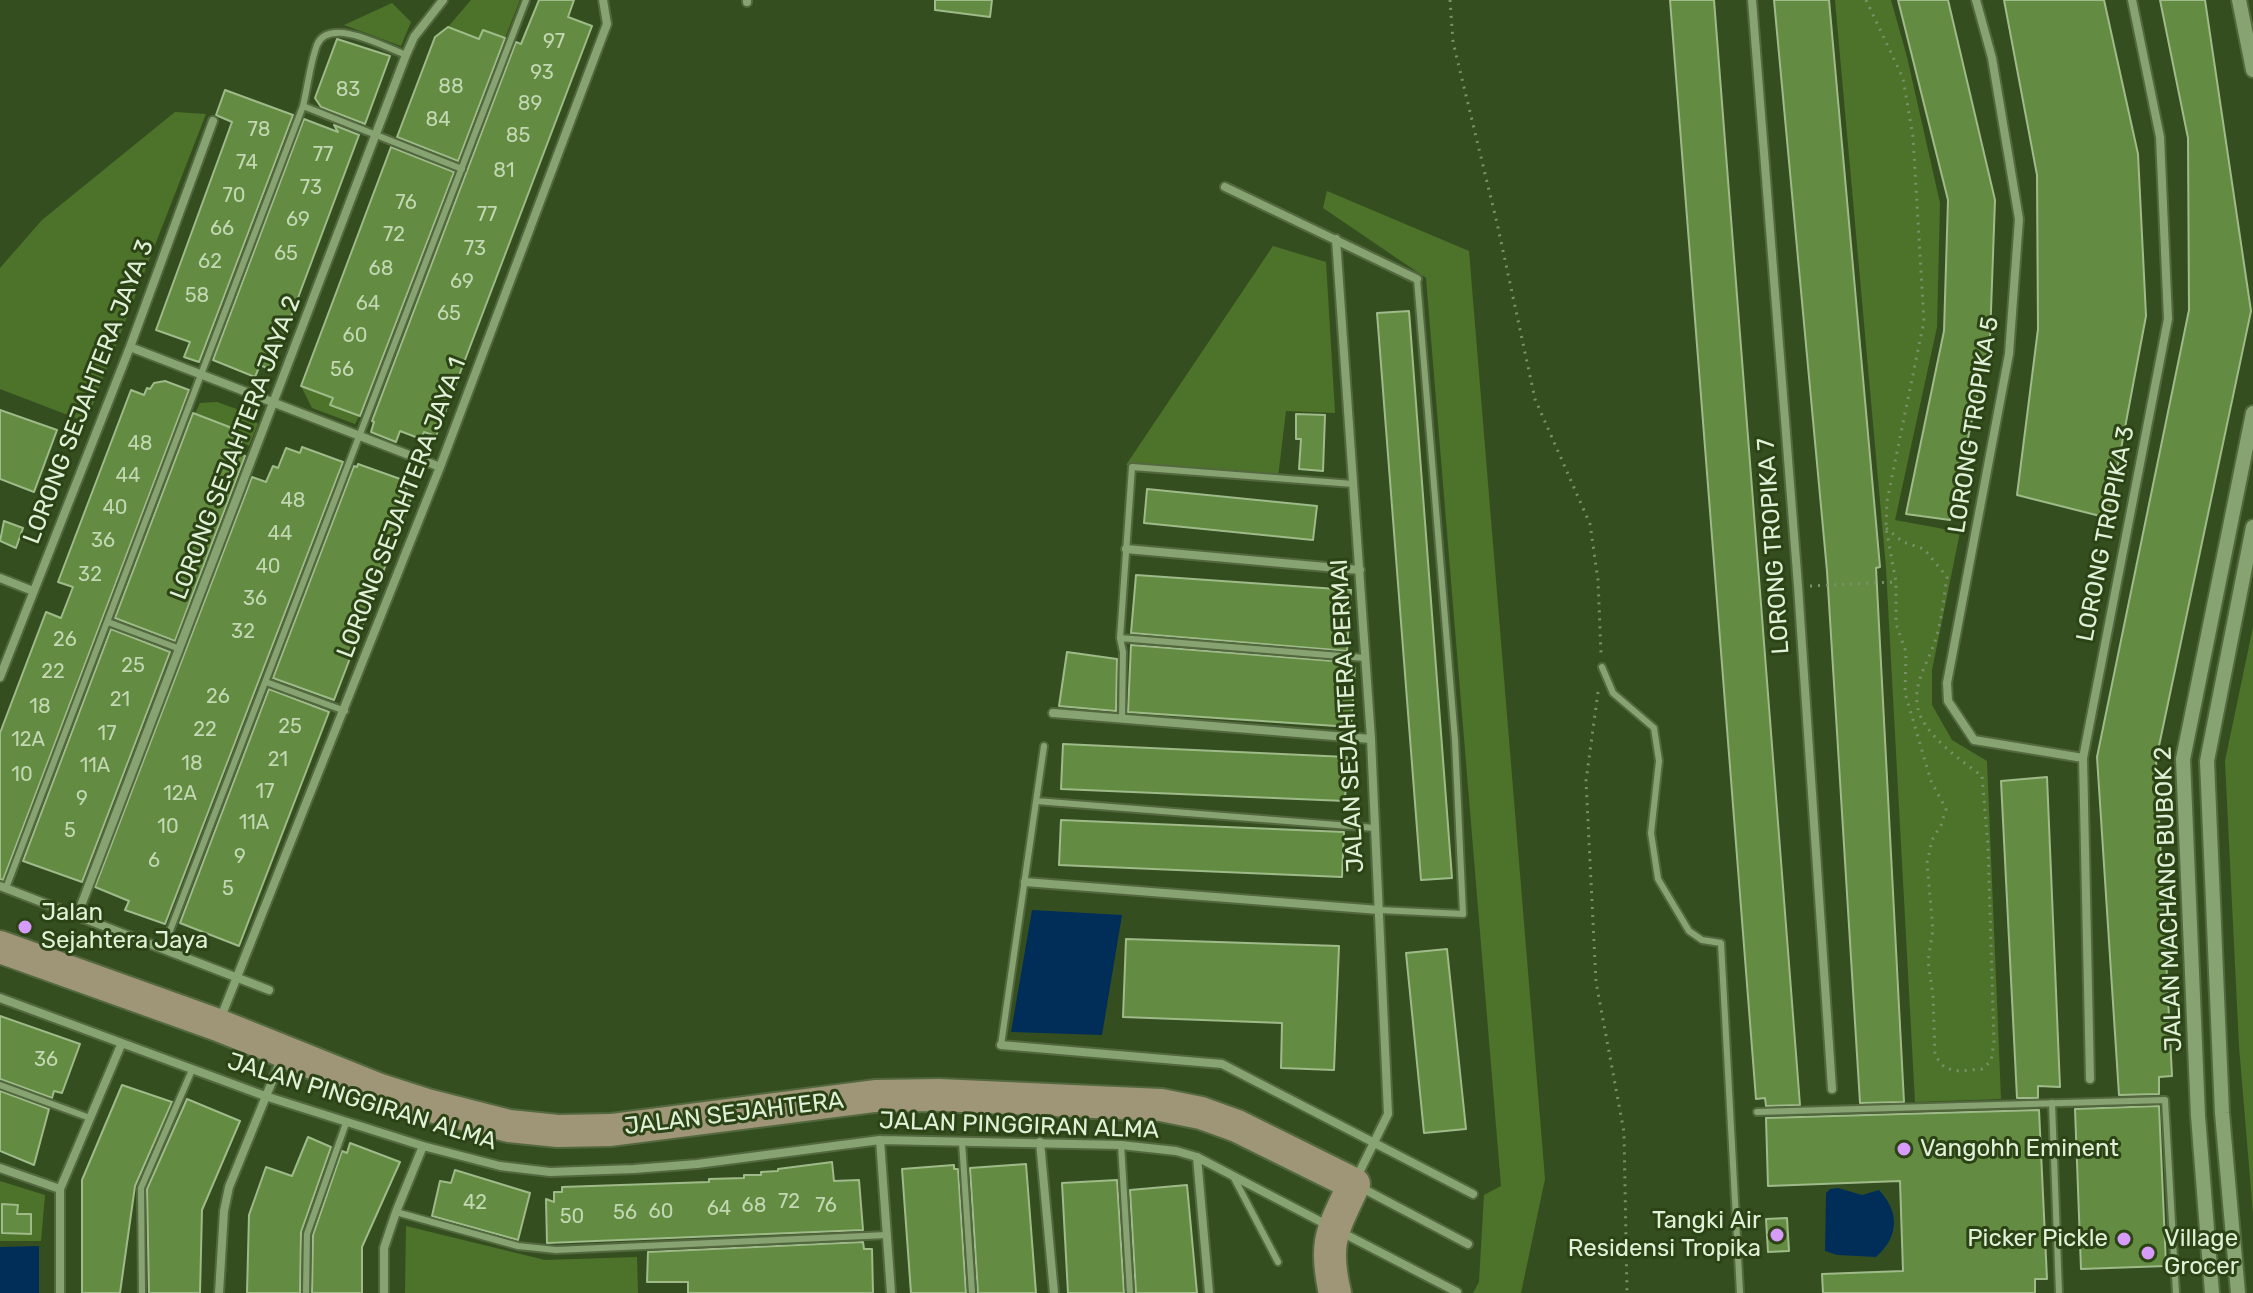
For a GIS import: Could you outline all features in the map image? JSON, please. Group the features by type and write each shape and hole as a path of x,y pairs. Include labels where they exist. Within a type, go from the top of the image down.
{"main road":[{"name":"JALAN SEJAHTERA","path":"0,947 218,1025 284,1053 427,1105 509,1126 558,1131 611,1130 875,1096 939,1095 1161,1105 1201,1113 1237,1126 1354,1184"},
{"path":"1335,1293 1328,1248 1354,1184"}],"street":[{"name":"LORONG SEJAHTERA JAYA 2","path":"77,916 406,55 414,37 443,0"},
{"name":"LORONG SEJAHTERA JAYA 1","path":"218,1025 440,467 607,24 603,0"},
{"name":"LORONG TROPIKA 7","path":"1752,0 1798,586 1832,1089"},
{"name":"LORONG TROPIKA 5","path":"1976,0 1992,58 2019,219 2009,354 1947,683 1948,701 1974,740 2083,758"},
{"name":"LORONG TROPIKA 3","path":"2090,1079 2083,758 2168,319 2160,137 2132,0"},
{"path":"2239,0 2253,70"},
{"name":"LORONG SEJAHTERA JAYA 3","path":"0,677 130,347 213,121"},
{"path":"1225,187 1417,279"},
{"name":"JALAN SEJAHTERA PERMAI","path":"1336,239 1371,739 1388,1114 1354,1184"},
{"path":"130,347 440,467"},
{"name":"JALAN MACHANG BUBOK 2","path":"2212,1293 2198,1116 2183,759 2253,413"},
{"name":"JALAN MACHANG BUBOK 2","path":"2238,1293 2222,1113 2207,761 2253,527"},
{"path":"1126,549 1360,570"},
{"path":"0,578 33,591"},
{"path":"1053,713 1371,739"},
{"path":"1025,882 1379,910"},
{"path":"3,887 269,990"},
{"name":"JALAN PINGGIRAN ALMA","path":"0,998 265,1096 423,1146 500,1166 550,1172 697,1164 880,1140 1121,1145 1176,1151 1197,1157 1457,1292"},
{"path":"60,1293 60,1189 121,1045"},
{"path":"1001,1045 1222,1064 1473,1194"},
{"path":"219,1293 226,1199 284,1053"},
{"path":"880,1140 891,1293"},
{"path":"1040,1142 1054,1293"},
{"path":"384,1293 384,1248 423,1146"},
{"path":"1197,1157 1209,1293"},
{"path":"0,1168 60,1189"},
{"name":"JALAN SEJAHTERA","path":"1354,1184 1468,1244"}],"lane":[{"path":"163,949 526,0"},
{"path":"3,887 108,622 303,106 318,43 326,33 339,31 406,55"},
{"path":"303,106 462,169"},
{"path":"1379,910 1463,914 1455,740 1417,279"},
{"path":"1122,719 1123,652 1120,638 1132,467 1353,484"},
{"path":"108,622 180,649"},
{"path":"1120,638 1365,658"},
{"path":"1602,667 1613,693 1654,728 1659,761 1651,833 1658,879 1689,931 1702,940 1721,943 1740,1293"},
{"path":"266,682 345,711"},
{"path":"1001,1045 1044,746"},
{"path":"1036,801 1375,828"},
{"path":"142,1293 141,1188 192,1070"},
{"path":"0,1085 90,1118"},
{"path":"1757,1112 2165,1100 2176,1293"},
{"path":"2052,1103 2059,1293"},
{"path":"306,1293 307,1234 346,1123"},
{"path":"962,1142 972,1293"},
{"path":"1121,1145 1130,1293"},
{"path":"1233,1176 1278,1262"},
{"path":"396,1212 518,1246 556,1250 887,1235"}],"path":[{"path":"1450,0 1453,42 1535,399 1590,524 1598,580 1602,667 1586,781 1596,982 1624,1132 1627,1293"},
{"path":"1866,0 1903,78 1913,137 1924,321 1887,501 1886,528 1896,582 1896,624 1906,652 1905,693 1931,781 1946,809 1932,840 1927,863 1933,930 1928,961 1933,995 1935,1056 1945,1068 1959,1071 1982,1069 1991,1061 1994,1042 1990,887 1982,776 1950,752 1930,731 1918,710 1919,677 1937,635 1947,577 1924,549 1903,542 1886,528"},
{"path":"1798,586 1896,582"}],"green space":[{"path":"471,0 520,0 505,38 483,30 479,39 448,27"},
{"path":"1835,0 1891,0 1940,203 1937,327 1895,520 1960,532 1932,670 1932,705 1952,740 1987,761 2001,1099 1915,1102 1886,568"},
{"path":"392,3 411,22 401,46 344,25"},
{"path":"175,112 206,114 86,422 0,389 0,268 42,220"},
{"path":"1327,191 1469,251 1545,1179 1521,1293 1473,1293 1479,1282 1484,1195 1501,1186 1426,278 1323,208"},
{"path":"1273,246 1326,262 1335,413 1286,411 1278,477 1126,465"},
{"path":"301,386 333,398 331,405 359,416 355,424 312,408"},
{"path":"217,402 245,412 258,424 249,446 229,435 231,428 195,414 200,403"},
{"path":"2253,627 2253,1214 2239,1046 2225,761"},
{"path":"0,1181 45,1195 41,1241 0,1241"},
{"path":"406,1226 545,1260 637,1257 638,1293 405,1293"}],"water":[{"path":"1032,910 1122,915 1102,1035 1011,1032"},
{"path":"1838,1188 1862,1195 1879,1190 1891,1207 1893,1233 1876,1257 1837,1255 1825,1251 1826,1193"},
{"path":"39,1246 39,1293 0,1293 0,1247"}],"building":[{"path":"539,0 574,0 568,17 592,26 436,436 424,432 421,439 400,431 396,442 371,432 372,421 516,42 521,44"},
{"path":"935,0 992,0 990,17 935,10"},
{"path":"1670,0 1714,0 1800,1105 1766,1106 1765,1098 1756,1099"},
{"path":"1774,0 1829,0 1880,567 1876,568 1904,1102 1860,1103 1827,571"},
{"path":"1898,0 1948,0 1995,200 1990,338 1950,520 1906,514 1944,331 1948,200"},
{"path":"2004,0 2104,0 2138,154 2146,316 2108,518 2017,495 2038,329 2037,175"},
{"path":"2160,0 2205,0 2251,311 2156,760 2172,1076 2159,1077 2159,1094 2119,1095 2097,757 2189,310 2188,138"},
{"path":"448,27 479,39 483,30 505,38 458,161 397,137 435,37"},
{"path":"337,39 390,56 365,124 321,107 315,98"},
{"path":"225,90 293,115 199,362 184,357 190,342 156,330 232,122 216,115"},
{"path":"304,119 338,132 334,125 359,135 271,370 260,365 255,377 213,360"},
{"path":"391,147 454,172 360,416 330,405 333,398 301,386"},
{"path":"1409,311 1452,878 1421,880 1377,313"},
{"path":"165,381 189,390 3,880 0,879 0,733 46,612 61,618 73,587 58,582 131,390 144,395 154,383"},
{"path":"0,410 57,430 34,492 0,479"},
{"path":"193,413 232,428 229,435 242,440 237,453 245,456 175,641 115,618"},
{"path":"1296,414 1325,415 1323,471 1299,469 1301,439 1296,439"},
{"path":"302,447 343,462 165,924 125,910 129,901 95,887 252,477 266,482 273,466 278,468 286,448 300,453"},
{"path":"358,464 403,480 411,499 334,700 273,678 354,466"},
{"path":"1147,489 1317,506 1313,540 1144,523"},
{"path":"4,521 23,528 16,548 0,541"},
{"path":"1136,575 1351,590 1347,651 1131,633"},
{"path":"111,629 170,652 82,882 23,861"},
{"path":"1131,645 1346,662 1346,667 1355,668 1351,727 1128,712"},
{"path":"1067,652 1117,659 1116,711 1059,706"},
{"path":"269,689 329,712 239,946 180,923"},
{"path":"1063,744 1347,757 1345,801 1061,789"},
{"path":"2047,777 2060,1087 2038,1086 2038,1098 2017,1098 2001,781"},
{"path":"1061,820 1344,832 1342,877 1059,865"},
{"path":"1126,939 1339,946 1334,1070 1281,1068 1282,1023 1123,1017"},
{"path":"1447,949 1466,1129 1424,1133 1406,953"},
{"path":"0,1016 80,1044 62,1093 54,1091 52,1098 0,1079"},
{"path":"122,1085 172,1102 135,1186 120,1293 82,1293 82,1180"},
{"path":"0,1091 49,1109 34,1165 0,1151"},
{"path":"187,1099 240,1121 202,1210 200,1293 149,1293 147,1189"},
{"path":"2159,1106 2166,1266 2081,1269 2075,1109"},
{"name":"Vangohh Eminent","path":"2039,1110 2047,1279 2035,1279 2035,1293 1823,1293 1822,1274 1903,1271 1900,1181 1768,1186 1766,1118"},
{"path":"308,1137 331,1147 301,1232 300,1293 247,1293 249,1215 266,1167 292,1176"},
{"path":"350,1143 400,1162 362,1247 362,1293 312,1293 313,1235 342,1151 347,1153"},
{"path":"832,1162 834,1181 859,1180 863,1230 547,1243 546,1199 554,1202 554,1192 562,1192 562,1187 709,1182 709,1179 744,1178 744,1175 761,1175 761,1172"},
{"path":"1026,1164 1036,1293 978,1293 970,1168"},
{"path":"954,1165 954,1169 958,1169 966,1293 911,1293 902,1169"},
{"path":"455,1170 530,1193 518,1240 432,1216 440,1181 451,1183"},
{"path":"1117,1180 1124,1293 1068,1293 1062,1183"},
{"path":"1187,1185 1197,1293 1136,1293 1130,1190"},
{"path":"2,1204 18,1205 17,1214 31,1214 31,1234 2,1233"},
{"name":"Tangki Air Residensi Tropika","path":"1787,1218 1789,1251 1768,1252 1766,1219"},
{"path":"863,1242 864,1249 872,1249 873,1293 688,1293 688,1282 647,1282 648,1252"}],"place":[{"name":"Jalan Sejahtera Jaya","path":"25,927"},
{"name":"Vangohh Eminent","path":"1904,1149"},
{"name":"Tangki Air Residensi Tropika","path":"1777,1235"},
{"name":"Picker Pickle","path":"2124,1239"},
{"name":"Village Grocer","path":"2148,1253"}]}
